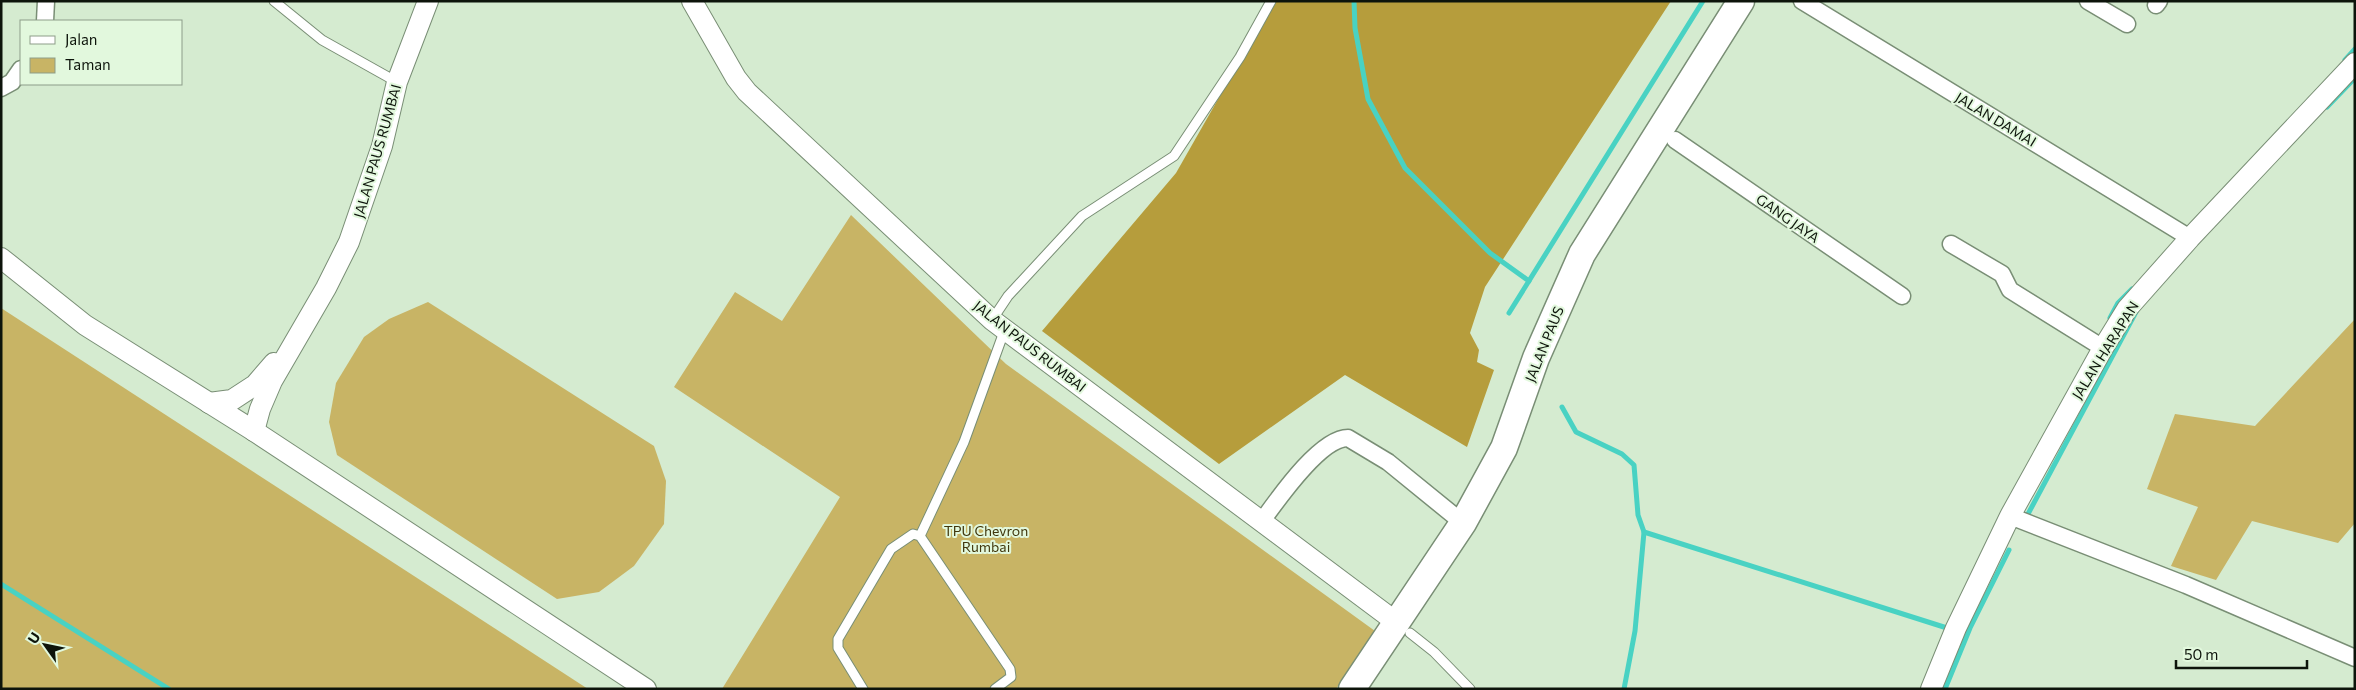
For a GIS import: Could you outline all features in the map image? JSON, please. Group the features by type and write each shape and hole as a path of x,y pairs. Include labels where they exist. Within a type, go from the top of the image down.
{"main road":[{"name":"JALAN PAUS","path":"1373,689 1403,627 1504,448 1536,358 1582,254 1741,1"},
{"name":"JALAN PAUS","path":"1352,689 1475,538 1519,458 1549,373 1598,260 1761,1"}],"street":[{"path":"44,20 46,1"},
{"name":"JALAN PAUS RUMBAI","path":"254,431 260,409 272,381 292,350 349,242 382,146 397,82 428,1"},
{"name":"JALAN PAUS RUMBAI","path":"692,1 736,78 747,92 998,325 1403,627"},
{"name":"JALAN DAMAI","path":"1802,1 2185,235"},
{"path":"2088,1 2127,24"},
{"name":"JALAN HARAPAN","path":"1931,689 1956,628 2098,345 2185,235 2355,63"},
{"path":"1,88 12,82 20,70"},
{"name":"GANG JAYA","path":"1675,140 1902,296"},
{"path":"1951,244 2002,274 2010,290 2098,345"},
{"path":"1,258 85,325 254,431 646,689"},
{"path":"209,402 232,400 255,384 275,363 292,350"},
{"path":"1262,520 1292,480 1323,450 1343,438 1348,438 1388,462 1463,523"},
{"path":"2012,517 2186,585 2355,658"}],"lane":[{"path":"274,1 322,40 397,82"},
{"path":"920,536 964,442 1008,296 1082,216 1174,156 1240,57 1271,1"},
{"path":"864,689 838,648 838,639 891,549 912,534 920,536 1010,669 1012,677 995,689"},
{"path":"1403,627 1434,652 1470,689"}],"green space":[{"name":"TPU Chevron Rumbai","path":"851,215 1006,364 1375,631 1336,689 722,689 840,497 674,387 735,292 782,321"},
{"path":"428,302 654,446 666,481 664,524 634,566 599,592 557,599 337,455 329,422 336,383 364,337 389,319"},
{"path":"1,308 588,689 1,689"},
{"path":"2355,319 2355,523 2338,543 2252,521 2216,580 2171,566 2198,507 2147,489 2175,414 2255,426"}],"shaded area":[{"path":"1274,1 1671,1 1485,287 1470,333 1479,350 1477,362 1494,370 1467,447 1345,375 1219,464 1042,331 1176,173"}],"waterway":[{"path":"1354,1 1355,28 1368,99 1405,168 1490,253 1529,281"},
{"path":"1509,313 1703,1"},
{"path":"2345,60 2355,49"},
{"path":"2327,107 2355,78"},
{"path":"2110,318 2118,303 2132,289"},
{"path":"2028,514 2136,312"},
{"path":"1562,407 1576,432 1622,454 1634,465 1638,515 1644,532 1635,631 1624,689"},
{"path":"1644,532 1947,628"},
{"path":"1945,689 1970,628 2009,550"},
{"path":"1,584 169,689"}]}
